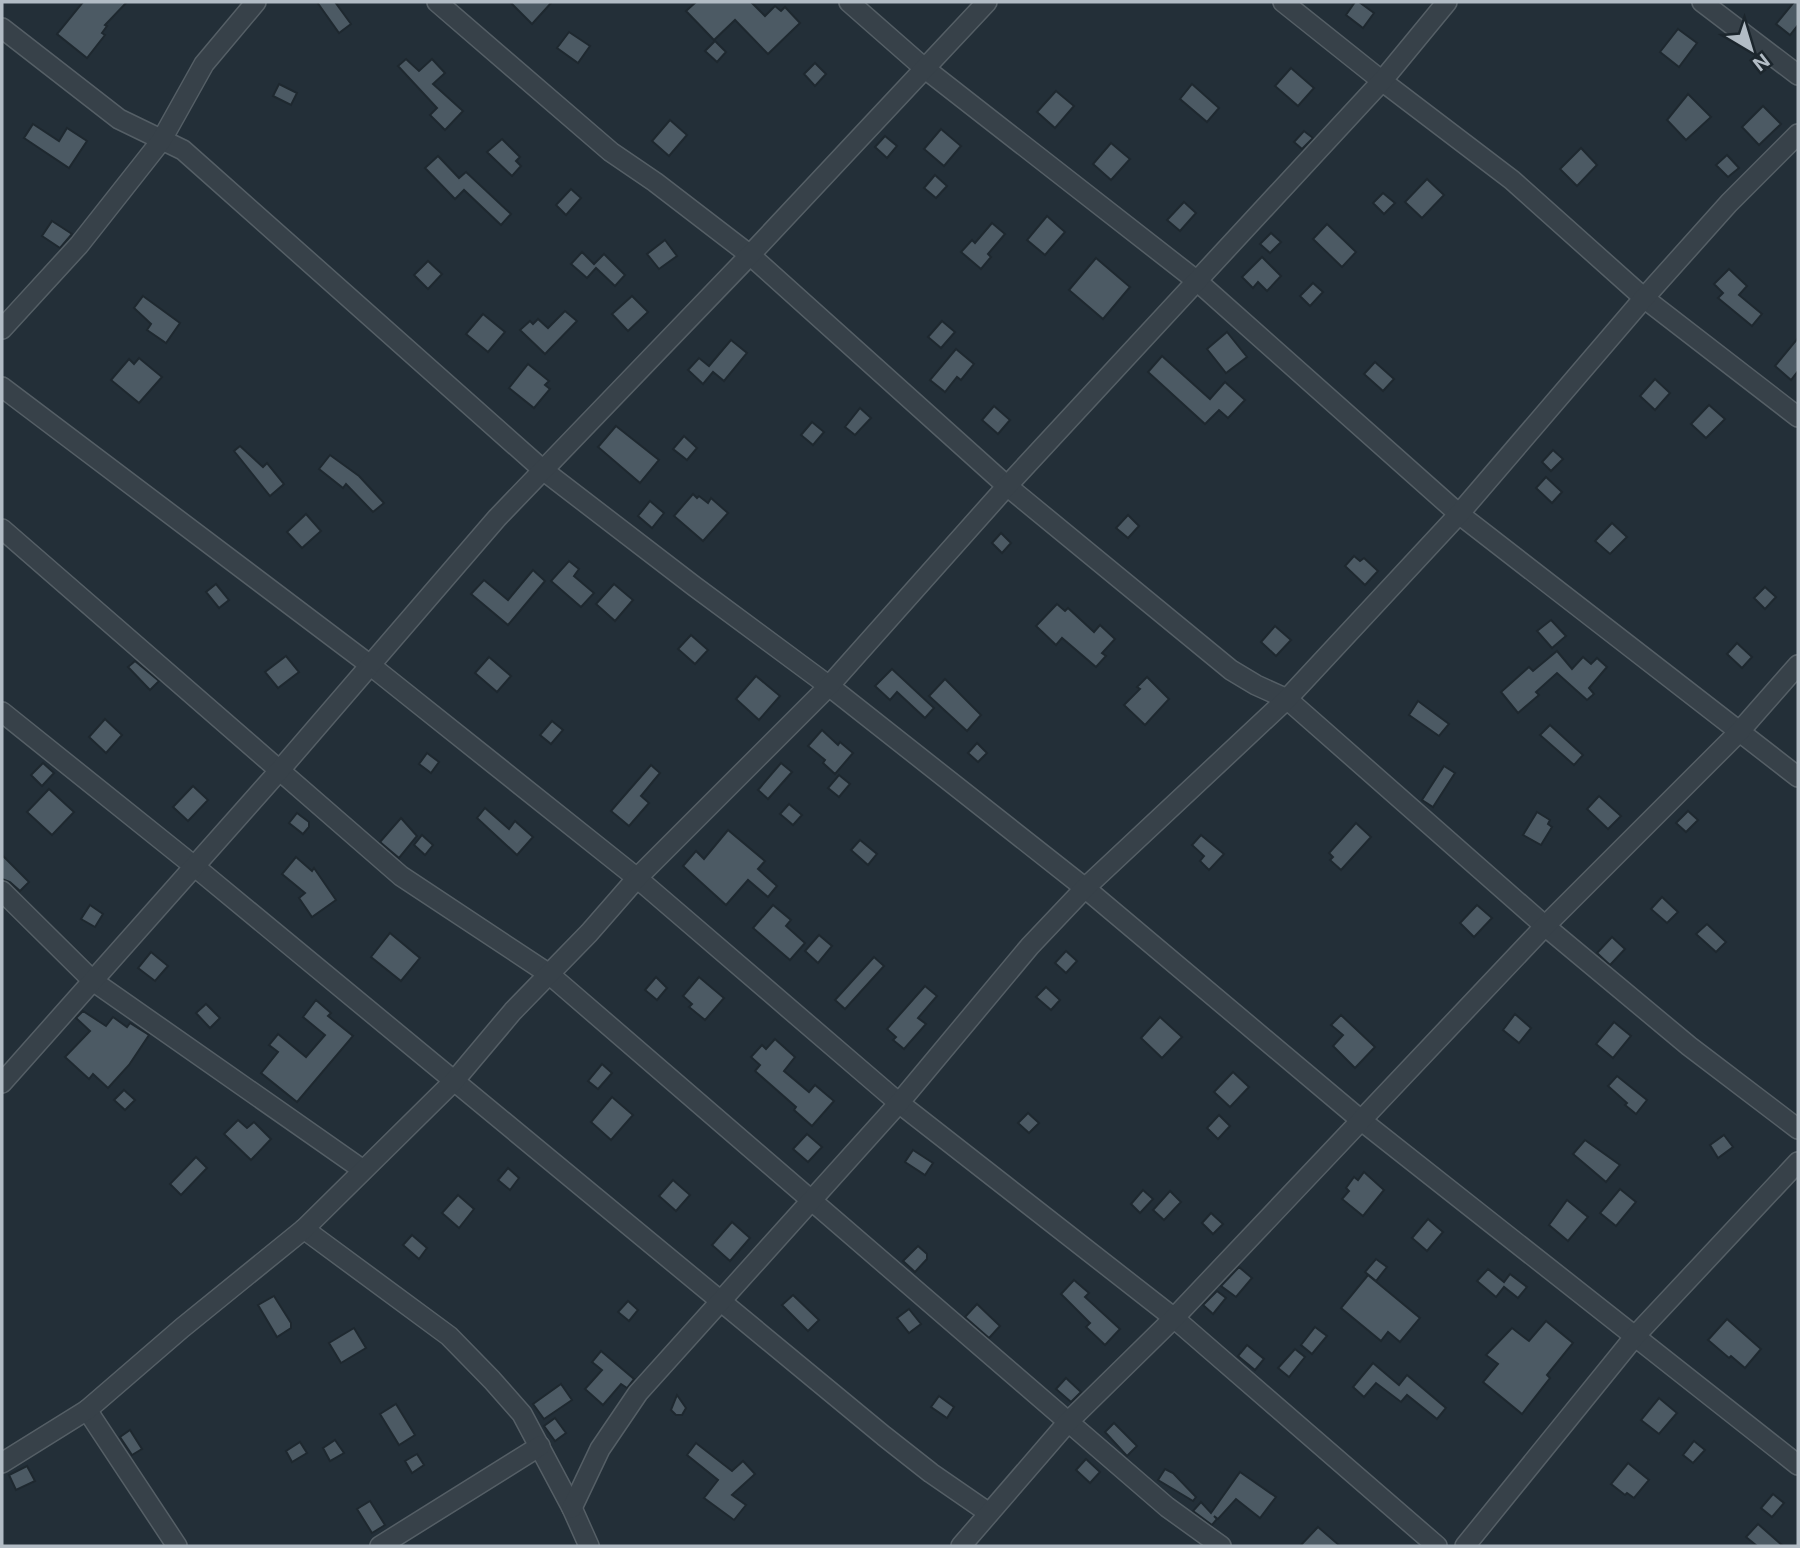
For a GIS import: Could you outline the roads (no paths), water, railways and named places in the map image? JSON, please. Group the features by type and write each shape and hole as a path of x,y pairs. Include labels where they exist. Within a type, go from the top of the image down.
{"street":[{"path":"2,329 79,245 161,141 204,64 256,2"},
{"path":"437,2 611,152 655,181 750,255 1007,486 1231,670 1287,699 1545,926 1689,1046 1798,1129"},
{"path":"849,2 923,67 1196,281 1458,514 1798,777"},
{"path":"4,1077 279,771 498,518 987,2"},
{"path":"1283,2 1512,180 1644,298 1798,417"},
{"path":"2,1463 87,1410 304,1228 455,1080 513,1011 637,878 829,686 1007,486 1382,81 1447,2"},
{"path":"1702,2 1798,75"},
{"path":"2,28 118,119 183,150 543,470 829,686 1086,888 1362,1121 1798,1465"},
{"path":"572,1508 600,1449 638,1394 899,1103 1030,946 1086,888 1287,699 1458,514 1729,203 1798,134"},
{"path":"2,387 370,665 637,878 899,1103 1174,1318 1437,1546"},
{"path":"2,530 401,877 549,974 1167,1507 1221,1546"},
{"path":"961,1546 1068,1422 1174,1318 1545,926 1738,732 1798,666"},
{"path":"2,712 722,1299 884,1436 989,1513"},
{"path":"2,891 93,981 363,1170"},
{"path":"1465,1546 1636,1335 1798,1162"},
{"path":"304,1228 450,1336 522,1414 541,1446 589,1546"},
{"path":"87,1410 177,1546"},
{"path":"380,1546 541,1446"}]}
